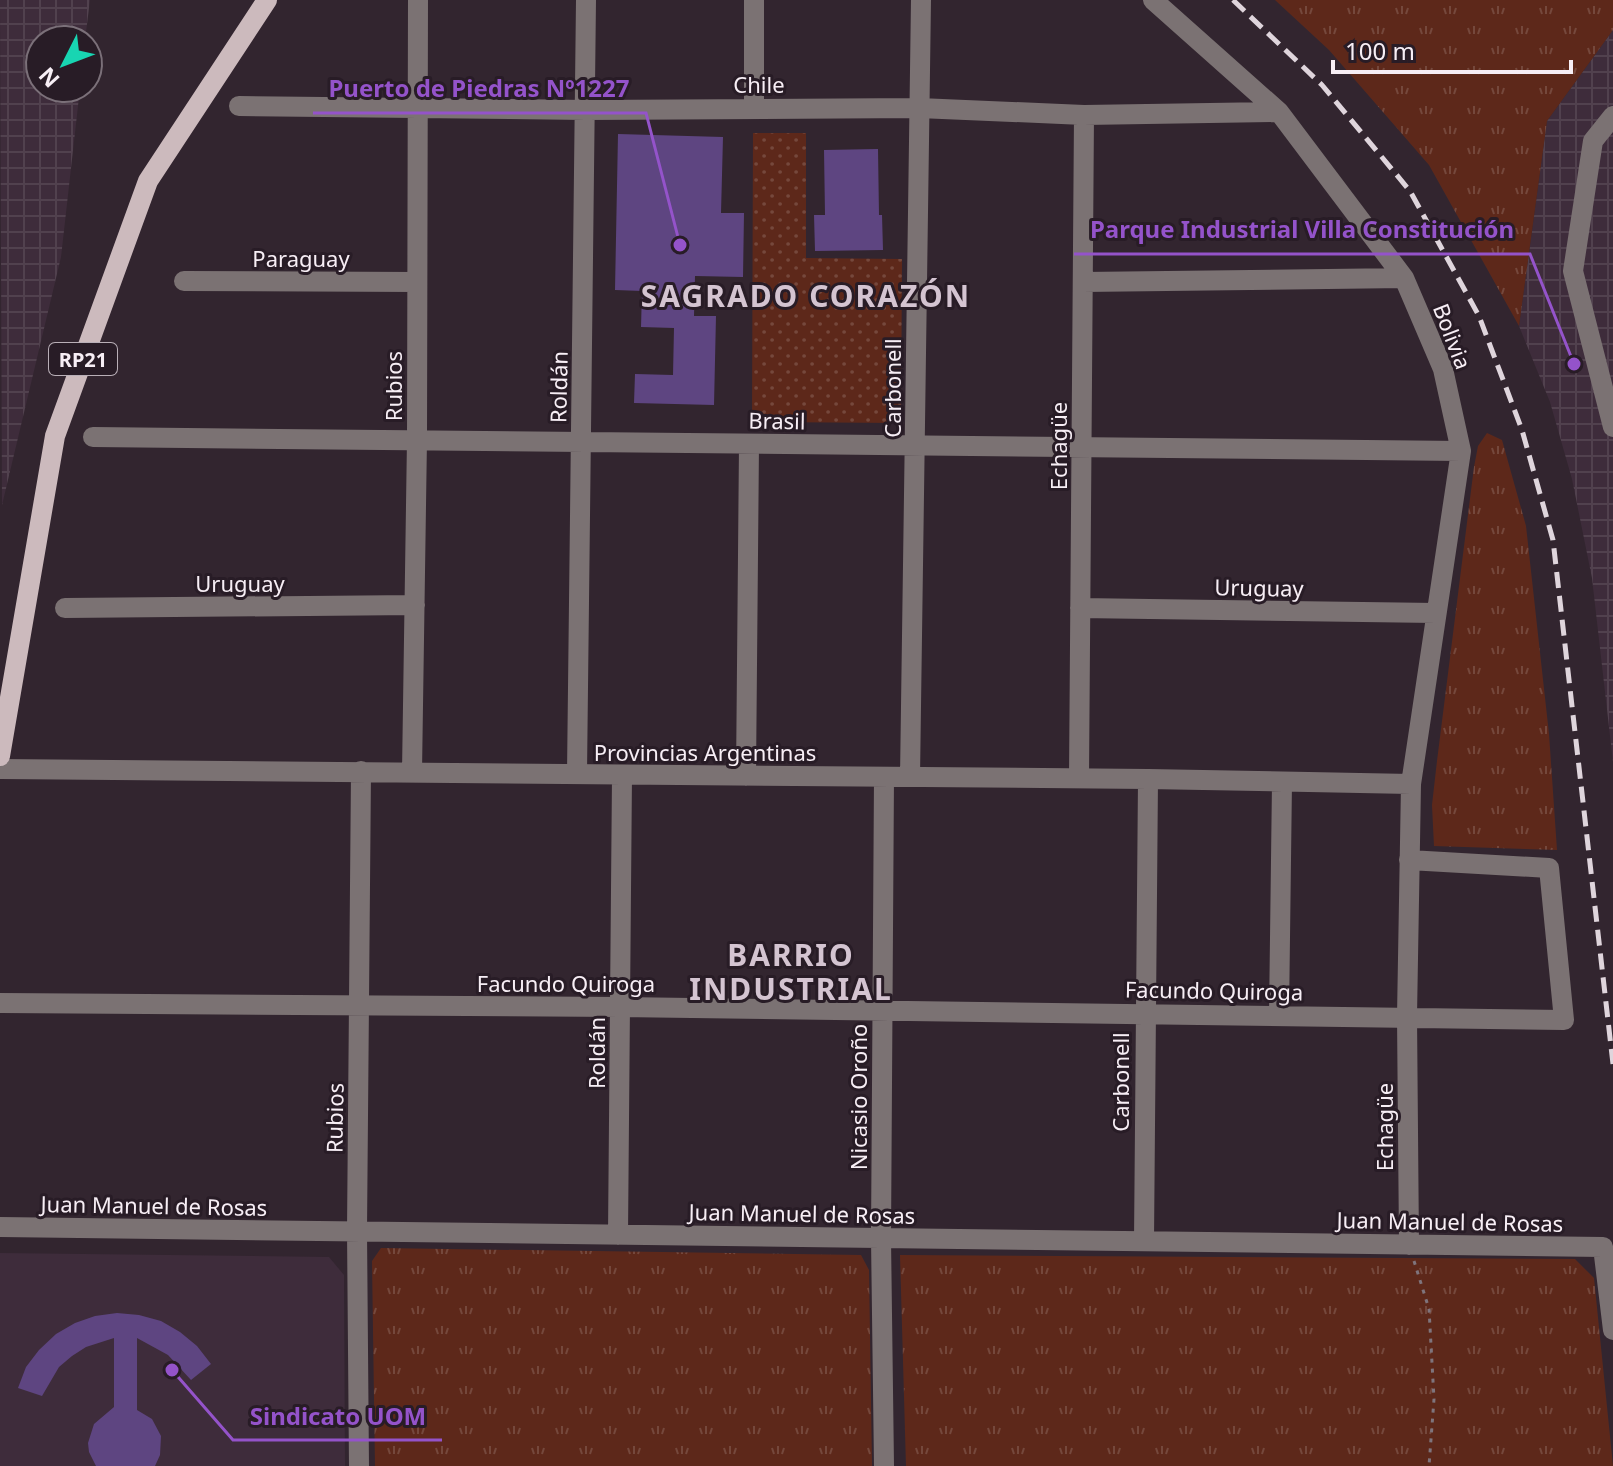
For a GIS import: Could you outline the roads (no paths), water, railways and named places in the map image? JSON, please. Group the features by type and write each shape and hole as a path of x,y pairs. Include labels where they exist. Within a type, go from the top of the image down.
{"main road":[{"name":"RP21","path":"0,756 55,436 148,181 267,0"}],"street":[{"name":"Rubios","path":"412,772 417,439 418,0"},
{"name":"Roldán","path":"577,774 586,0"},
{"path":"754,0 754,108"},
{"name":"Carbonell","path":"910,777 921,0"},
{"name":"Bolivia","path":"1153,0 1279,112 1404,278 1443,369 1461,451 1411,784"},
{"name":"Chile","path":"239,106 586,110 919,108 1084,115 1279,112"},
{"name":"Echagüe","path":"1079,778 1084,115"},
{"path":"1613,116 1593,141 1573,271 1613,427"},
{"path":"1083,282 1404,278"},
{"name":"Paraguay","path":"184,281 417,282"},
{"name":"Brasil","path":"93,437 1461,451"},
{"path":"746,776 749,444"},
{"name":"Uruguay","path":"65,608 415,605"},
{"name":"Uruguay","path":"1080,608 1436,613"},
{"name":"Provincias Argentinas","path":"0,769 1079,778 1411,784"},
{"name":"Rubios","path":"359,1466 357,1231 361,771"},
{"name":"Roldán","path":"618,1235 622,775"},
{"name":"Nicasio Oroño","path":"884,777 881,1238 884,1466"},
{"name":"Carbonell","path":"1144,1241 1148,779"},
{"path":"1279,1015 1282,782"},
{"name":"Echagüe","path":"1409,1245 1407,1016 1411,784"},
{"name":"Facundo Quiroga","path":"0,1003 620,1007 1564,1020 1549,868 1409,860"},
{"name":"Juan Manuel de Rosas","path":"0,1227 1603,1247 1613,1330"}],"railway":[{"path":"1233,0 1322,85 1410,191 1479,316 1522,430 1553,540 1613,1064"}],"place":[{"name":"Puerto de Piedras Nº1227","path":"680,245"},
{"name":"Parque Industrial Villa Constitución","path":"1574,364"},
{"name":"Sindicato UOM","path":"172,1370"}],"district":[{"name":"SAGRADO CORAZÓN","path":"806,295"},
{"name":"BARRIO INDUSTRIAL","path":"791,971"}]}
